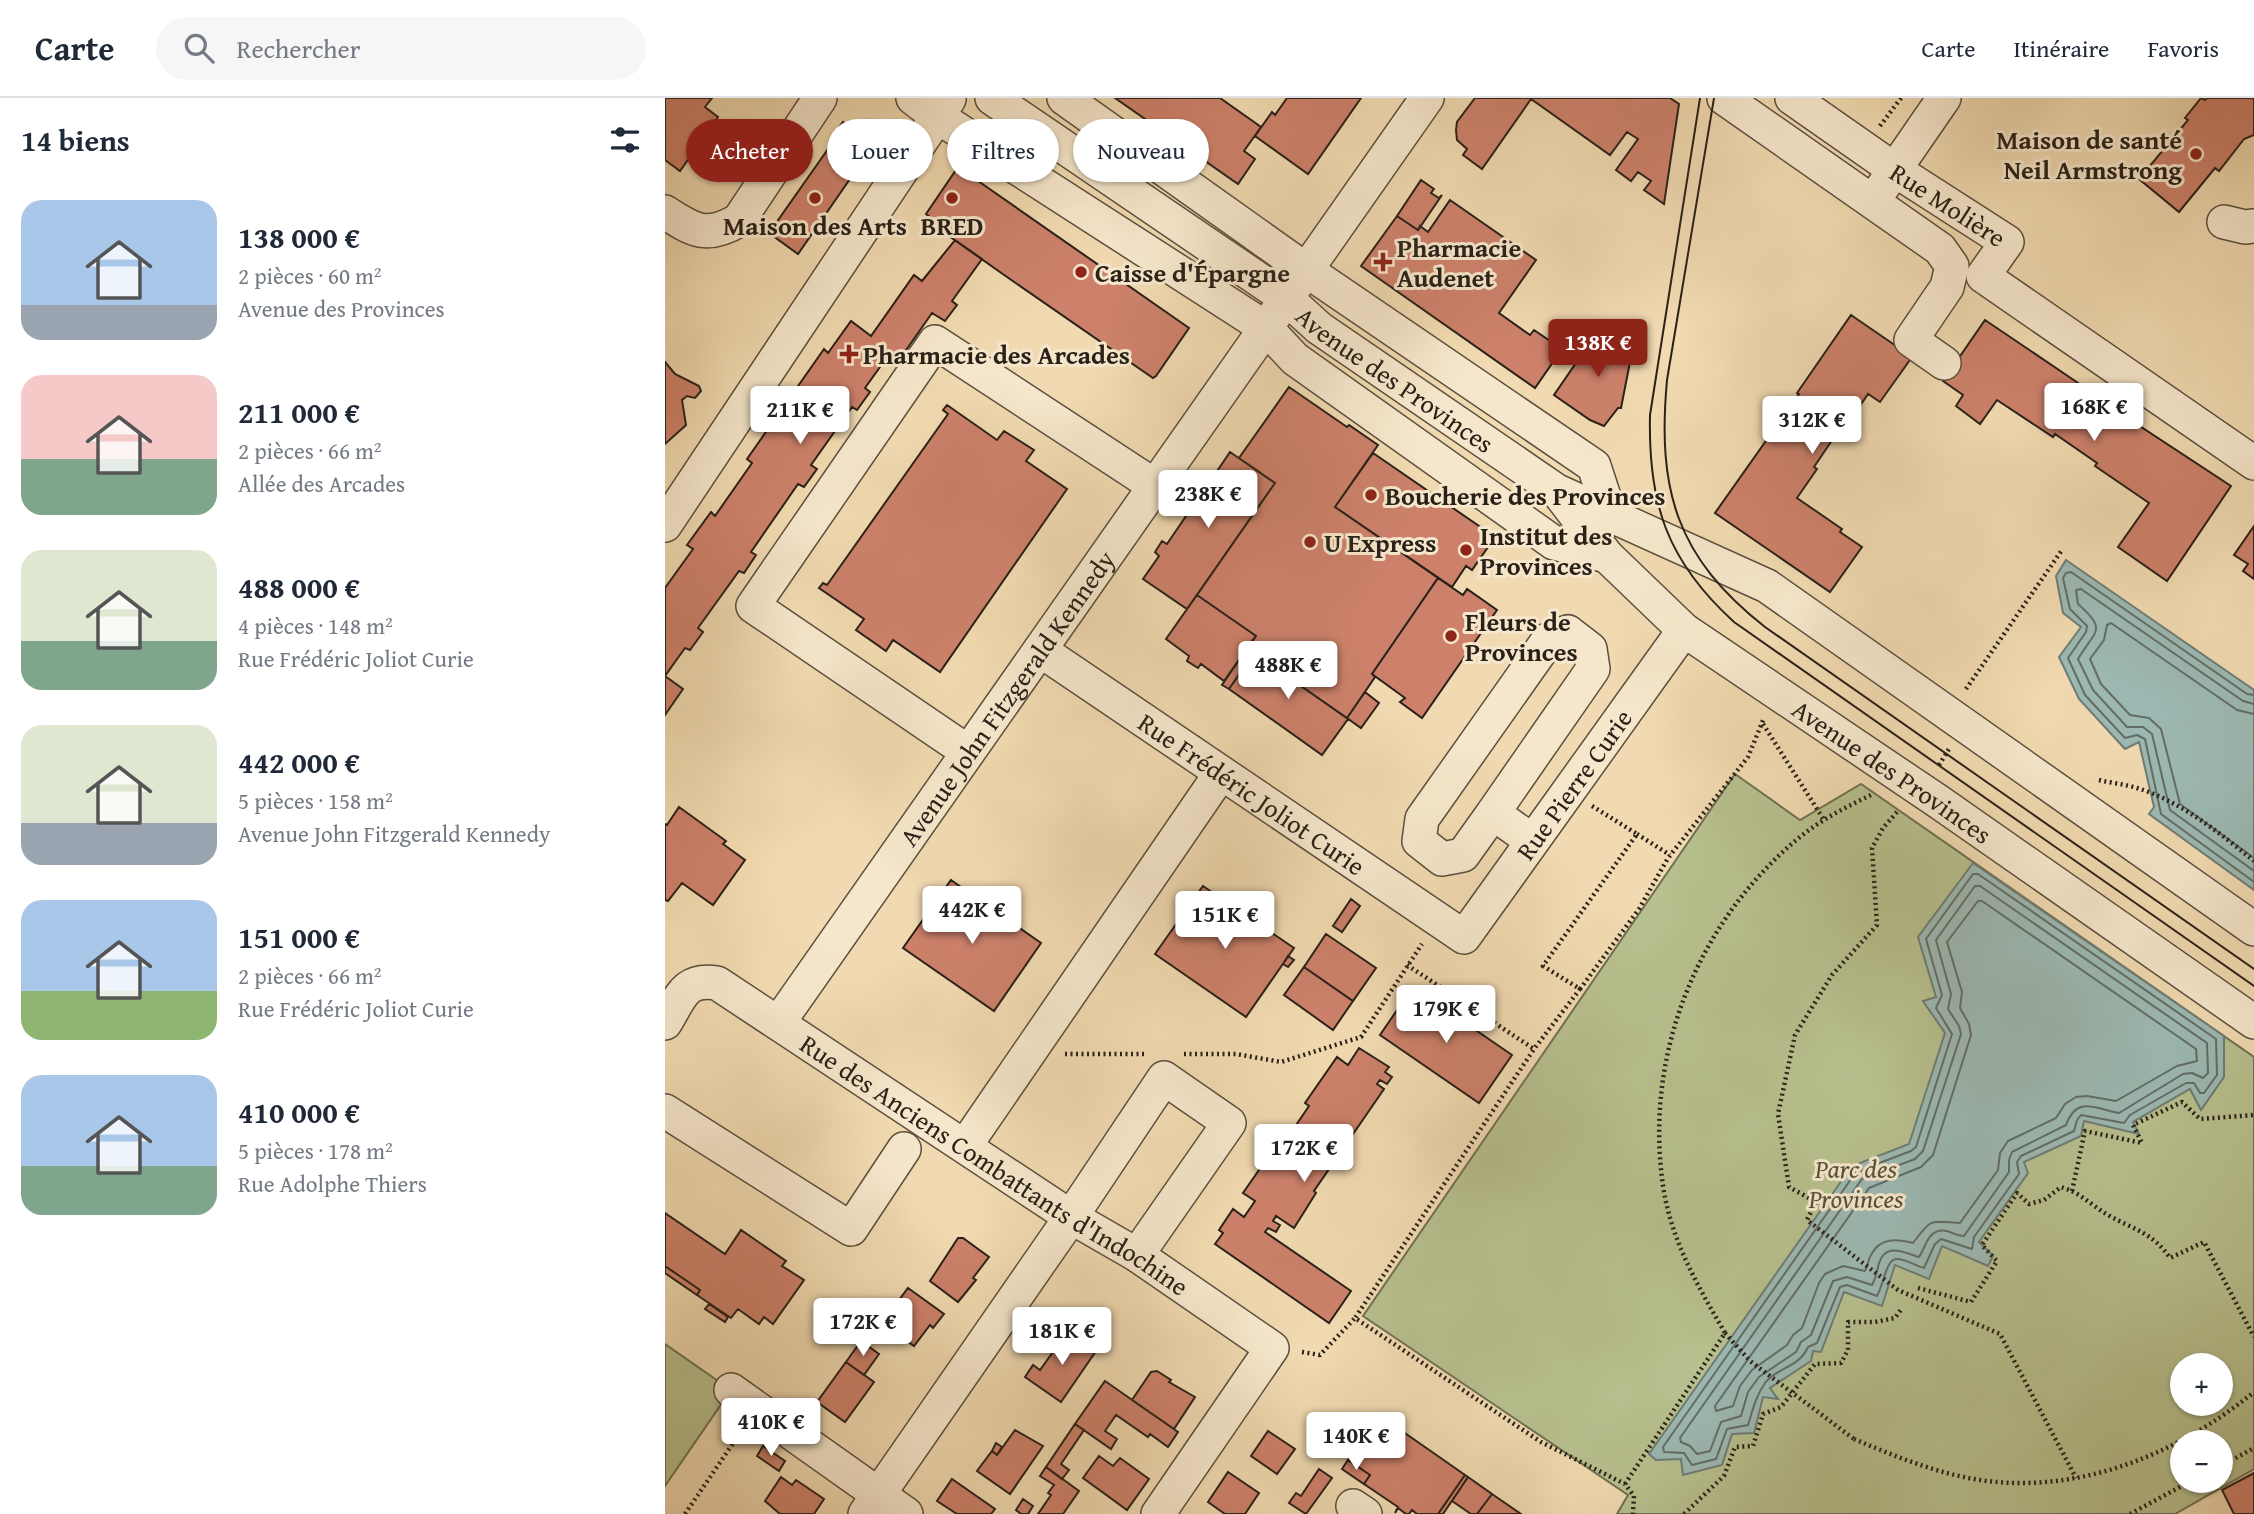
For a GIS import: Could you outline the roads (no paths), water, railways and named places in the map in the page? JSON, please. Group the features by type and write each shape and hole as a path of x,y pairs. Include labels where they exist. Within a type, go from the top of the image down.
{"street":[{"path":"665,212 691,229 707,232 723,229 740,220 820,98"},
{"name":"Avenue des Provinces","path":"992,98 1286,298 1319,328 1557,491 1767,586 2254,929"},
{"path":"1064,98 1306,270 1594,466 1610,515"},
{"name":"Avenue John Fitzgerald Kennedy","path":"779,1023 1427,98"},
{"name":"Rue Molière","path":"1724,98 1940,249 1952,266 1947,288 1911,340 1944,363"},
{"name":"Rue Molière","path":"1792,98 1895,170 2007,242 1983,276 2254,463"},
{"path":"1873,202 1944,98"},
{"path":"665,525 934,104 1266,328 1296,359 1554,543 1607,555"},
{"path":"968,752 753,606 935,342 1155,486"},
{"name":"Avenue des Provinces","path":"1557,491 1607,555 1684,630 1940,802 2254,1022"},
{"name":"Rue Pierre Curie","path":"1451,929 1531,840 1684,630"},
{"path":"1568,632 1590,649 1593,669 1493,813 1463,855 1441,859 1419,841 1422,819 1549,639 1568,632"},
{"name":"Rue Frédéric Joliot Curie","path":"1040,650 1451,929"},
{"path":"1589,674 1634,702"},
{"path":"965,1146 1221,773"},
{"path":"1493,813 1531,840"},
{"path":"665,1023 690,980"},
{"name":"Rue des Anciens Combattants d'Indochine","path":"690,980 779,1023 1071,1217 1137,1255 1282,1350 1158,1514"},
{"path":"871,1504 1071,1217 1164,1078 1229,1123 1137,1255"},
{"path":"665,1111 851,1229 904,1149"},
{"path":"744,1399 871,1504 906,1514"}],"water":[{"path":"2066,560 2254,690 2254,890 2149,814 2154,807 2139,742 2125,749 2079,699 2059,657 2081,627 2063,613 2056,576"},
{"path":"1973,863 2224,1036 2224,1077 2201,1110 2190,1089 2133,1122 2139,1134 2084,1121 2081,1136 2024,1162 2028,1173 1979,1242 1993,1256 1988,1266 1942,1246 1929,1279 1895,1265 1882,1306 1844,1292 1821,1352 1813,1351 1811,1361 1770,1388 1778,1399 1763,1397 1754,1433 1732,1434 1722,1465 1683,1475 1681,1459 1656,1460 1649,1454 1852,1166 1909,1144 1945,1033 1923,1001 1936,997 1918,937"}],"tram line":[{"path":"1700,98 1650,415 1650,447 1658,504 1677,553 1692,576 1734,622 2254,986"},
{"path":"1714,98 1667,380 1665,419 1670,488 1692,547 1735,601 1765,627 2254,969"}],"place":[{"name":"Maison de santé Neil Armstrong","path":"2196,154"},
{"name":"Maison des Arts","path":"815,198"},
{"name":"BRED","path":"952,198"},
{"name":"Pharmacie Audenet","path":"1383,262"},
{"name":"Caisse d'Épargne","path":"1081,272"},
{"name":"Pharmacie des Arcades","path":"849,354"},
{"name":"Boucherie des Provinces","path":"1371,495"},
{"name":"U Express","path":"1310,542"},
{"name":"Institut des Provinces","path":"1466,550"},
{"name":"Fleurs de Provinces","path":"1451,636"}],"park label":[{"name":"Parc des Provinces","path":"1856,1183"}]}
